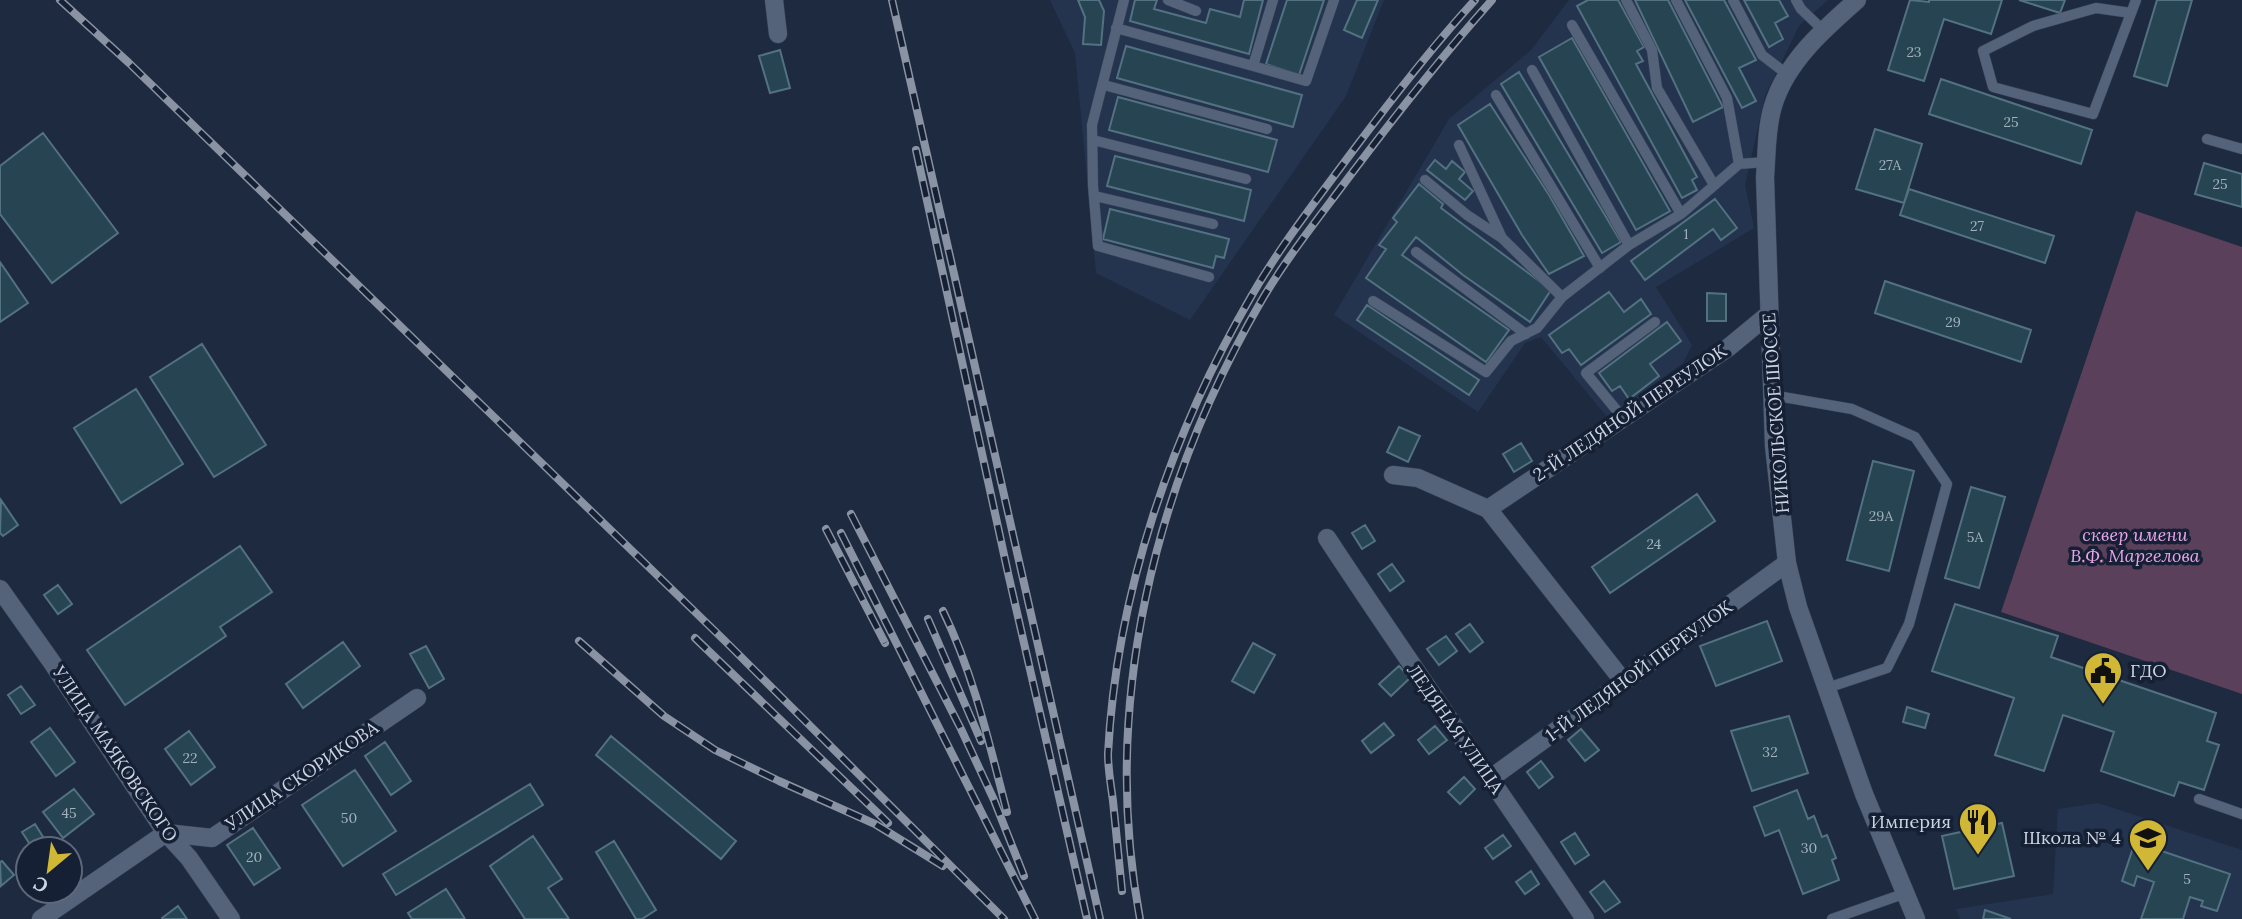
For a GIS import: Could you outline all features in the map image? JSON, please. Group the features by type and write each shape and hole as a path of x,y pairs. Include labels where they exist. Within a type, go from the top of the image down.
{"street":[{"path":"774,0 778,34"},
{"name":"НИКОЛЬСКОЕ ШОССЕ","path":"1857,0 1823,30 1788,75 1773,105 1766,162 1774,446 1787,563 1798,607 1864,794 1916,919"},
{"name":"2-Й ЛЕДЯНОЙ ПЕРЕУЛОК","path":"1488,509 1729,346 1769,314"},
{"path":"1393,475 1418,478 1488,509 1624,682"},
{"name":"ЛЕДЯНАЯ УЛИЦА","path":"1327,538 1401,652 1491,778 1585,919"},
{"name":"1-Й ЛЕДЯНОЙ ПЕРЕУЛОК","path":"1491,778 1787,563"},
{"name":"УЛИЦА МАЯКОВСКОГО","path":"0,589 166,833 188,858 231,919"},
{"name":"УЛИЦА СКОРИКОВА","path":"166,833 212,838 417,698"},
{"path":"41,919 166,833"}],"lane":[{"path":"1168,0 1196,11"},
{"path":"1253,66 1273,0"},
{"path":"1116,28 1306,82 1334,0"},
{"path":"1626,0 1652,50 1657,88 1714,186"},
{"path":"1676,0 1727,98 1739,164"},
{"path":"1733,0 1762,55 1788,75"},
{"path":"1796,0 1801,9 1823,30"},
{"path":"2131,13 2096,8 2034,26 1983,51 1993,86 2094,114 2136,0"},
{"path":"1122,1 1093,125 1098,246 1209,277"},
{"path":"1572,25 1681,214"},
{"path":"1532,71 1629,245"},
{"path":"1104,85 1267,129"},
{"path":"1496,95 1600,268"},
{"path":"2207,139 2242,149"},
{"path":"1093,140 1246,179"},
{"path":"1459,145 1502,238"},
{"path":"1373,301 1486,372 1511,341 1537,328 1562,297 1629,245 1681,214 1739,164 1766,162"},
{"path":"1425,180 1467,215 1502,238 1562,297"},
{"path":"1095,196 1213,224"},
{"path":"1416,252 1526,334"},
{"path":"1623,418 1586,373 1655,322"},
{"path":"1772,395 1852,409 1915,437 1947,485 1909,624 1887,668 1827,688"},
{"path":"2199,799 2242,814"},
{"path":"1832,919 1906,893"}],"shaded area":[{"path":"1050,0 1384,0 1346,96 1190,320 1096,273 1075,53"},
{"path":"1569,0 1828,0 1799,26 1765,96 1745,185 1754,228 1656,287 1692,345 1683,363 1608,418 1541,337 1525,343 1478,412 1334,315 1449,119 1531,50"},
{"name":"Школа № 4","path":"2098,803 2242,850 2242,919 1960,919 1956,909 2053,894 2058,809"}],"green space":[{"name":"сквер имени В.Ф. Маргелова","path":"2136,211 2242,247 2242,694 2001,612"}],"building":[{"path":"1078,0 1099,0 1104,11 1101,45 1083,44 1085,17"},
{"path":"1135,0 1157,0 1154,9 1206,23 1210,9 1240,17 1244,0 1263,0 1249,54 1130,21"},
{"path":"1287,0 1324,0 1299,75 1266,64"},
{"path":"1357,0 1378,0 1362,38 1344,30"},
{"path":"1588,0 1618,0 1644,47 1637,51 1643,61 1636,64 1697,177 1692,180 1697,190 1682,198 1577,6"},
{"path":"1635,0 1668,0 1723,107 1693,122"},
{"path":"1685,0 1724,0 1756,60 1739,68 1756,101 1742,108"},
{"path":"1744,0 1779,0 1788,16 1775,23 1783,39 1769,47"},
{"path":"1910,0 2002,0 1991,34 1944,19 1924,81 1888,70"},
{"path":"2019,0 2065,0 2060,13"},
{"path":"2157,0 2192,0 2167,86 2134,76"},
{"path":"1572,38 1670,211 1636,230 1539,57"},
{"path":"1126,46 1302,95 1293,127 1117,78"},
{"path":"780,50 790,88 770,93 759,56"},
{"path":"1519,72 1621,242 1602,253 1501,84"},
{"path":"1941,79 2092,130 2081,164 1929,114"},
{"path":"1118,97 1277,140 1268,172 1109,130"},
{"path":"1490,104 1549,195 1584,256 1549,274 1522,235 1458,125"},
{"path":"1875,129 1922,144 1904,203 1856,189"},
{"path":"43,133 118,233 52,283 0,214 0,166"},
{"path":"1115,156 1251,190 1244,221 1107,186"},
{"path":"1435,160 1446,169 1452,161 1465,172 1459,179 1473,191 1465,200 1427,170"},
{"path":"2204,163 2242,174 2242,207 2195,194"},
{"path":"1419,184 1443,204 1441,208 1551,290 1530,322 1463,275 1416,237 1402,255 1509,330 1486,362 1366,278 1386,249 1379,245 1397,222 1393,218"},
{"path":"1909,189 2054,236 2045,263 1900,215"},
{"path":"1715,199 1737,228 1721,240 1713,229 1645,280 1631,261"},
{"path":"1110,209 1229,239 1224,258 1216,256 1213,268 1103,239"},
{"path":"0,262 28,303 0,322"},
{"path":"1885,281 2031,330 2021,362 1875,313"},
{"path":"1609,292 1624,312 1641,299 1651,314 1581,365 1569,349 1562,353 1549,335"},
{"path":"1707,293 1726,294 1726,321 1707,321"},
{"path":"1367,305 1479,380 1469,395 1357,320"},
{"path":"1667,322 1681,341 1650,364 1659,376 1629,399 1620,386 1612,391 1599,373"},
{"path":"202,344 266,445 214,477 150,377"},
{"path":"136,389 183,464 121,503 74,428"},
{"path":"1399,427 1420,436 1408,462 1387,452"},
{"path":"1521,443 1532,461 1514,472 1503,454"},
{"path":"1873,461 1914,471 1889,571 1847,560"},
{"path":"1971,487 2005,497 1979,588 1945,578"},
{"path":"1697,494 1715,521 1610,593 1592,567"},
{"path":"1,500 18,525 3,536 0,533"},
{"path":"1365,525 1375,541 1362,549 1352,533"},
{"path":"240,546 272,592 220,627 226,636 125,705 87,650"},
{"path":"1392,564 1404,581 1390,591 1378,574"},
{"path":"58,585 72,604 58,614 44,595"},
{"name":"ГДО","path":"1955,604 2058,636 2051,657 2216,713 2207,741 2219,745 2204,790 2179,782 2174,796 2101,771 2114,732 2063,715 2044,771 1995,755 2014,698 1932,671"},
{"path":"1767,621 1782,661 1716,686 1700,646"},
{"path":"1470,624 1483,642 1470,652 1456,634"},
{"path":"1446,636 1457,651 1439,665 1427,649"},
{"path":"343,642 360,666 303,708 286,684"},
{"path":"1253,643 1275,655 1254,693 1232,681"},
{"path":"426,646 444,679 429,688 410,654"},
{"path":"1399,666 1410,678 1391,696 1379,684"},
{"path":"21,686 35,705 21,714 8,695"},
{"path":"1907,707 1929,714 1925,728 1903,722"},
{"path":"1789,716 1808,773 1752,791 1731,731"},
{"path":"1384,723 1394,735 1371,753 1362,741"},
{"path":"1435,726 1447,740 1429,754 1418,740"},
{"path":"50,728 75,762 56,776 31,742"},
{"path":"1581,729 1599,750 1585,761 1568,740"},
{"path":"189,731 215,767 191,785 165,749"},
{"path":"611,736 736,841 721,859 596,755"},
{"path":"385,742 411,781 391,795 365,756"},
{"path":"1541,761 1553,777 1539,788 1527,772"},
{"path":"355,770 396,831 343,866 302,805"},
{"path":"1464,777 1475,789 1460,804 1448,792"},
{"path":"530,784 543,805 396,895 383,874"},
{"path":"74,789 94,814 67,835 61,835 43,812"},
{"path":"1797,790 1808,819 1814,816 1822,837 1827,835 1836,858 1832,860 1839,880 1803,894 1779,830 1765,836 1754,807"},
{"name":"Империя","path":"2002,823 2014,876 1954,889 1942,836"},
{"path":"35,824 42,835 24,835 22,832"},
{"path":"253,828 280,868 254,885 227,845"},
{"path":"1575,833 1589,855 1575,864 1561,842"},
{"path":"1503,835 1511,846 1493,859 1485,848"},
{"path":"533,836 562,879 548,888 569,919 525,919 490,866"},
{"path":"614,841 656,910 642,919 636,919 596,852"},
{"path":"2135,842 2230,874 2217,911 2201,906 2203,901 2190,897 2183,919 2141,919 2154,882 2137,876 2134,886 2122,881"},
{"path":"0,862 14,875 1,886"},
{"path":"1531,871 1539,884 1525,894 1516,882"},
{"path":"1604,881 1620,902 1605,912 1590,892"},
{"path":"446,889 465,919 412,919 408,913"},
{"path":"178,906 187,919 162,918"},
{"path":"1985,910 2011,919 1983,919"}],"railway":[{"path":"60,0 129,63 724,640 1004,919"},
{"path":"892,0 1100,919"},
{"path":"1122,891 1108,760 1113,694 1136,575 1173,458 1223,347 1275,258 1396,94 1475,0"},
{"path":"1140,919 1129,839 1127,758 1133,678 1146,598 1166,520 1192,443 1225,369 1283,267 1401,109 1492,0"},
{"path":"916,150 1087,919"},
{"path":"851,514 961,729 994,800 1024,876"},
{"path":"826,529 885,643"},
{"path":"841,533 1035,919"},
{"path":"943,611 972,685 1007,812"},
{"path":"928,619 981,741"},
{"path":"695,638 888,823"},
{"path":"579,641 664,716 715,750 875,824 943,866"}],"place":[{"name":"ГДО","path":"2103,705"},
{"name":"Империя","path":"1978,856"},
{"name":"Школа № 4","path":"2148,872"}]}
